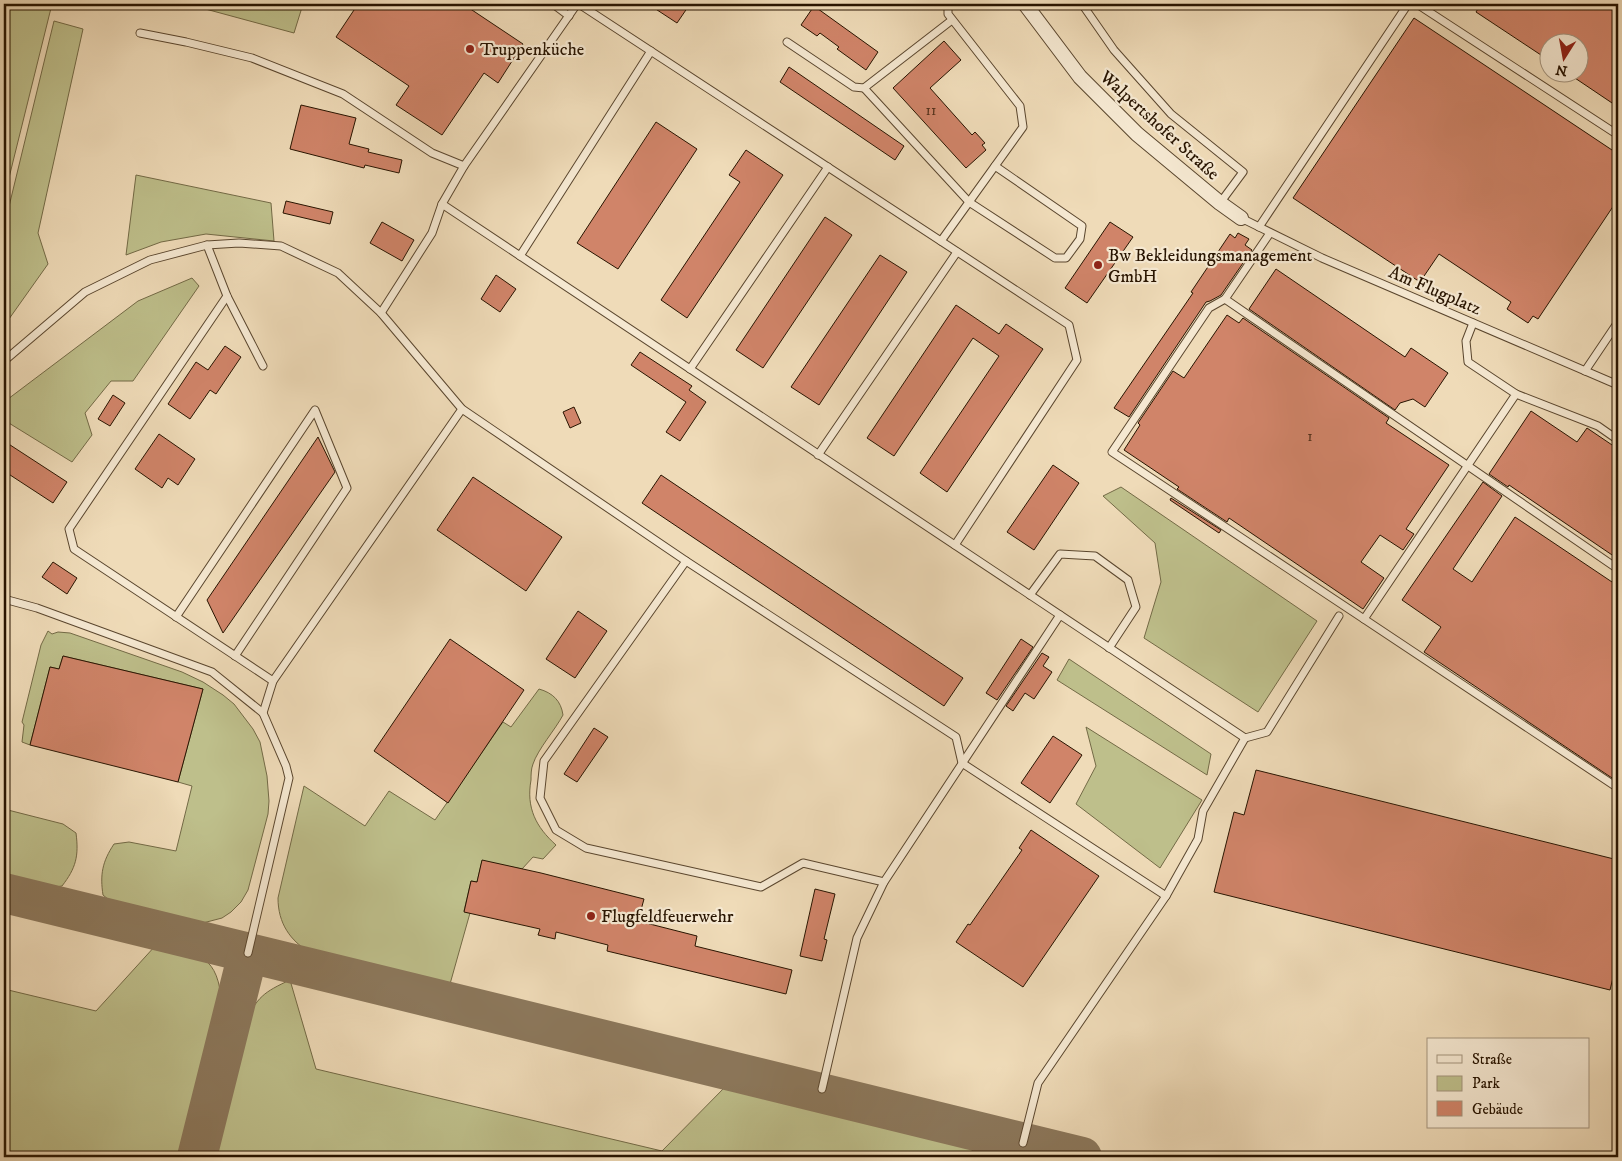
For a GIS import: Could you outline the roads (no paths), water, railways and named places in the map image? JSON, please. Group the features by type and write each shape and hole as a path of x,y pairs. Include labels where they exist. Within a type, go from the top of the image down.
{"street":[{"name":"Walpertshofer Straße","path":"1026,4 1080,77 1137,134 1220,203 1241,218"}],"lane":[{"path":"553,4 569,16"},
{"path":"381,313 432,232 442,204 464,166 578,4 1069,325 1077,360 954,545"},
{"path":"941,241 1023,127 1020,106 952,20 948,14 948,4"},
{"path":"1082,4 1114,50 1171,114 1243,172 1220,203"},
{"path":"1259,227 1408,4"},
{"path":"1417,4 1618,135"},
{"path":"864,88 952,20"},
{"path":"140,33 252,58 343,94 432,153 464,166"},
{"path":"787,42 854,87 864,88 969,202 1055,258 1066,258 1080,238 1082,226 995,166"},
{"path":"520,256 651,51"},
{"path":"690,369 828,167"},
{"path":"442,204 1245,738"},
{"name":"Am Flugplatz","path":"1241,218 1322,258 1618,385"},
{"path":"1270,233 1225,299 1209,308 1112,452 1618,788"},
{"path":"4,361 86,292 150,260 207,245 239,243 281,246 338,273 381,313 462,409 686,560 956,737 962,763 1166,896"},
{"path":"207,245 227,296 263,366"},
{"path":"818,455 957,252"},
{"path":"227,296 69,529 74,549 274,681"},
{"path":"1225,299 1618,569"},
{"path":"1585,371 1618,322"},
{"path":"1473,323 1466,341 1468,362 1516,394 1598,426 1618,440"},
{"path":"1364,619 1516,394"},
{"path":"263,713 274,681 462,409"},
{"path":"176,617 315,410 347,488 235,656"},
{"path":"1030,595 1060,554 1095,556 1128,580 1136,607 1109,648"},
{"path":"686,560 544,761 540,798 556,830 586,848 760,887 803,863 884,882"},
{"path":"4,599 37,608 212,672 263,713 286,766 289,778 248,953"},
{"path":"822,1090 857,938 884,882 1060,615"},
{"path":"1023,1143 1038,1083 1166,896 1198,839 1203,812 1245,738 1266,732 1339,616"}],"place":[{"name":"Truppenküche","path":"470,49"},
{"name":"Bw Bekleidungsmanagement GmbH","path":"1098,265"},
{"name":"Flugfeldfeuerwehr","path":"591,916"}]}
